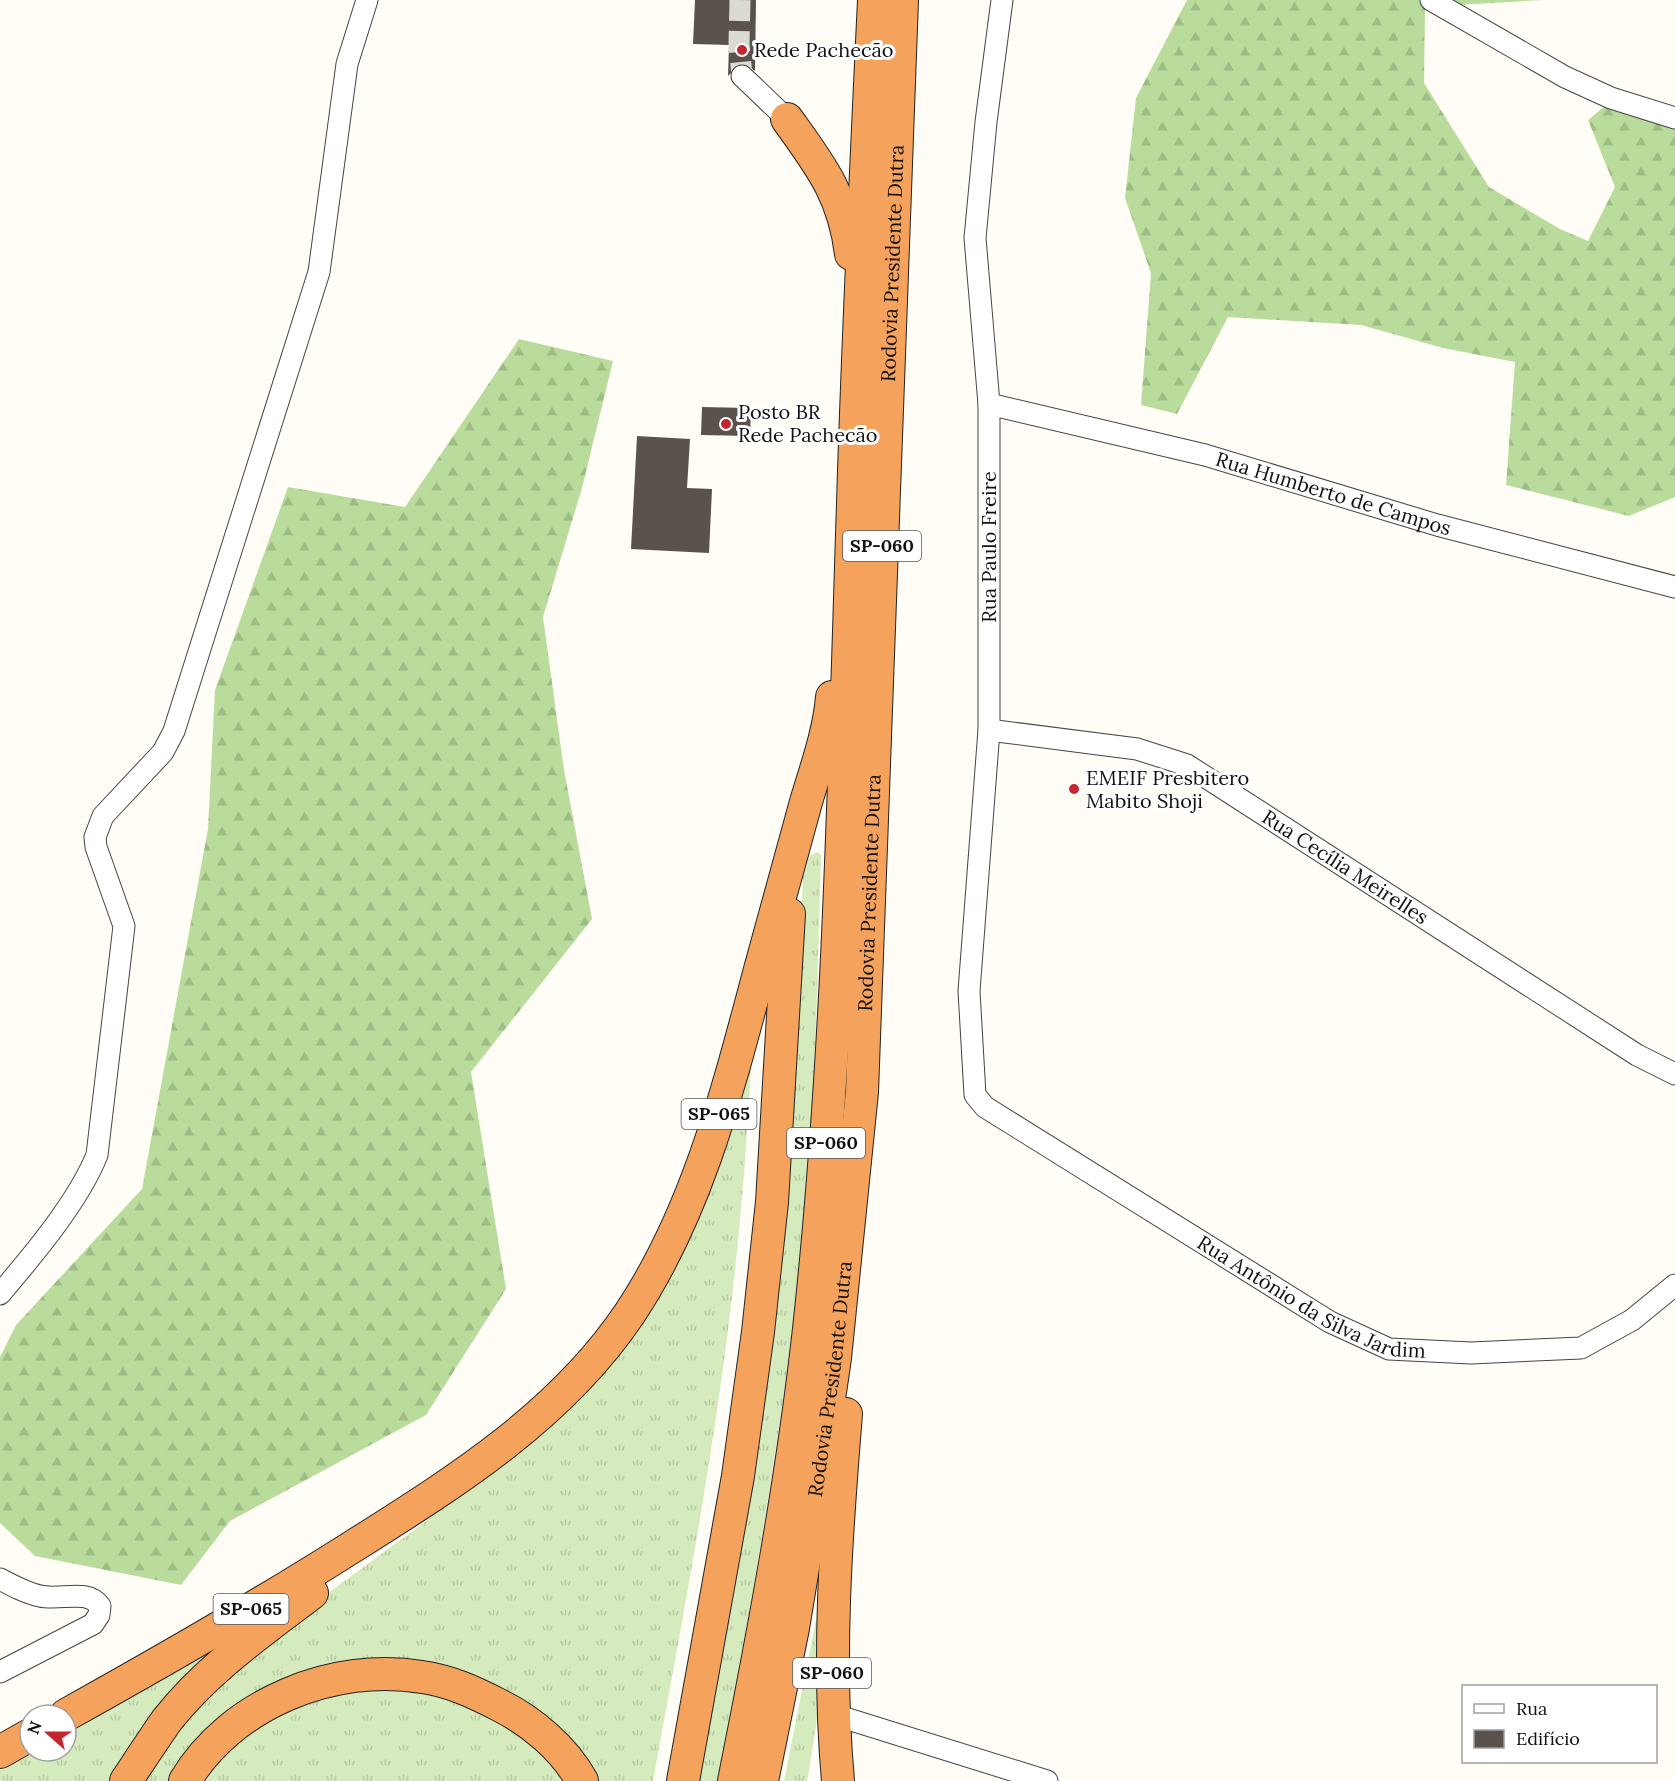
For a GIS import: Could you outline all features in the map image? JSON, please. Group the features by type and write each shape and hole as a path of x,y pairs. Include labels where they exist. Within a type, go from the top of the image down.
{"highway":[{"name":"Rodovia Presidente Dutra","path":"734,1781 760,1651 795,1439 821,1212 836,1002 853,499 874,0"},
{"name":"Rodovia Presidente Dutra","path":"762,1781 793,1628 825,1426 843,1288 862,1092 902,0"},
{"path":"787,119 830,179 848,225 860,324"},
{"path":"683,1781 738,1476 758,1332 772,1202 793,850 831,709 853,499"},
{"name":"SP-065","path":"78,1708 285,1589 432,1497 477,1465 564,1394 597,1357 630,1313 663,1256 692,1195 715,1126 793,850"},
{"name":"SP-060","path":"838,1781 832,1714 835,1565 857,1284 862,1092"},
{"name":"SP-065","path":"126,1781 168,1719 195,1690 264,1629 348,1566 432,1497"},
{"path":"185,1781 226,1732 278,1699 335,1679 392,1674 449,1683 476,1693 512,1712 539,1730 582,1781"},
{"path":"823,1781 832,1714"},
{"path":"0,1752 18,1742"}],"street":[{"path":"0,1294 30,1259 84,1181 97,1155 124,926 96,847 97,826 108,808 163,752 174,731 319,272 347,64 367,0"},
{"name":"Rua Paulo Freire","path":"975,1095 969,991 989,730 989,404 975,238 986,122 1002,0"},
{"path":"1431,0 1565,77 1611,98 1675,118"},
{"path":"742,76 787,119"},
{"name":"Rua Humberto de Campos","path":"989,404 1205,455 1437,525 1675,587"},
{"name":"Rua Cecília Meirelles","path":"989,730 1137,749 1187,765 1637,1055 1675,1074"},
{"name":"Rua Antônio da Silva Jardim","path":"975,1095 986,1107 1330,1322 1389,1349 1472,1353 1581,1348 1632,1320 1675,1286"},
{"path":"0,1579 43,1597 87,1596 95,1599 100,1606 99,1615 93,1624 0,1672"},
{"path":"832,1714 1047,1781"}],"green space":[{"path":"1187,0 1541,0 1425,7 1424,83 1489,187 1560,229 1588,241 1615,187 1588,120 1610,102 1675,125 1675,497 1629,516 1506,485 1515,362 1443,348 1361,325 1228,317 1177,414 1141,405 1151,273 1125,198 1136,98"},
{"path":"519,339 613,361 582,488 543,617 564,770 592,919 471,1072 506,1289 426,1415 230,1521 181,1585 35,1556 0,1523 0,1357 16,1325 142,1189 208,829 215,690 288,487 405,507"},
{"path":"818,852 821,855 815,1054 806,1203 785,1386 743,1650 718,1781 695,1781 798,978 804,858"},
{"path":"753,1034 742,1197 724,1361 703,1501 653,1781 591,1781 530,1715 345,1669 175,1781 137,1781 171,1731 264,1640 504,1464 550,1427 588,1388"},
{"path":"818,1610 820,1700 808,1777 807,1781 784,1781"},
{"path":"220,1639 226,1648 115,1781 0,1781 0,1766 18,1757 18,1763 78,1763 78,1722"},
{"path":"381,1687 434,1696 484,1713 528,1741 547,1759 564,1781 206,1781 211,1774 213,1764 266,1719 320,1696"}],"building":[{"path":"695,0 756,0 755,71 746,64 739,64 728,76 729,45 693,44"},
{"name":"Posto BR Rede Pachecão","path":"702,407 751,408 750,436 701,435"},
{"path":"637,436 690,439 687,488 712,489 709,553 631,549"}],"tunnel":[{"path":"740,0 739,44 742,76"}],"place":[{"name":"Rede Pachecão","path":"742,50"},
{"name":"Posto BR Rede Pachecão","path":"726,424"},
{"name":"EMEIF Presbitero Mabito Shoji","path":"1074,789"}]}
